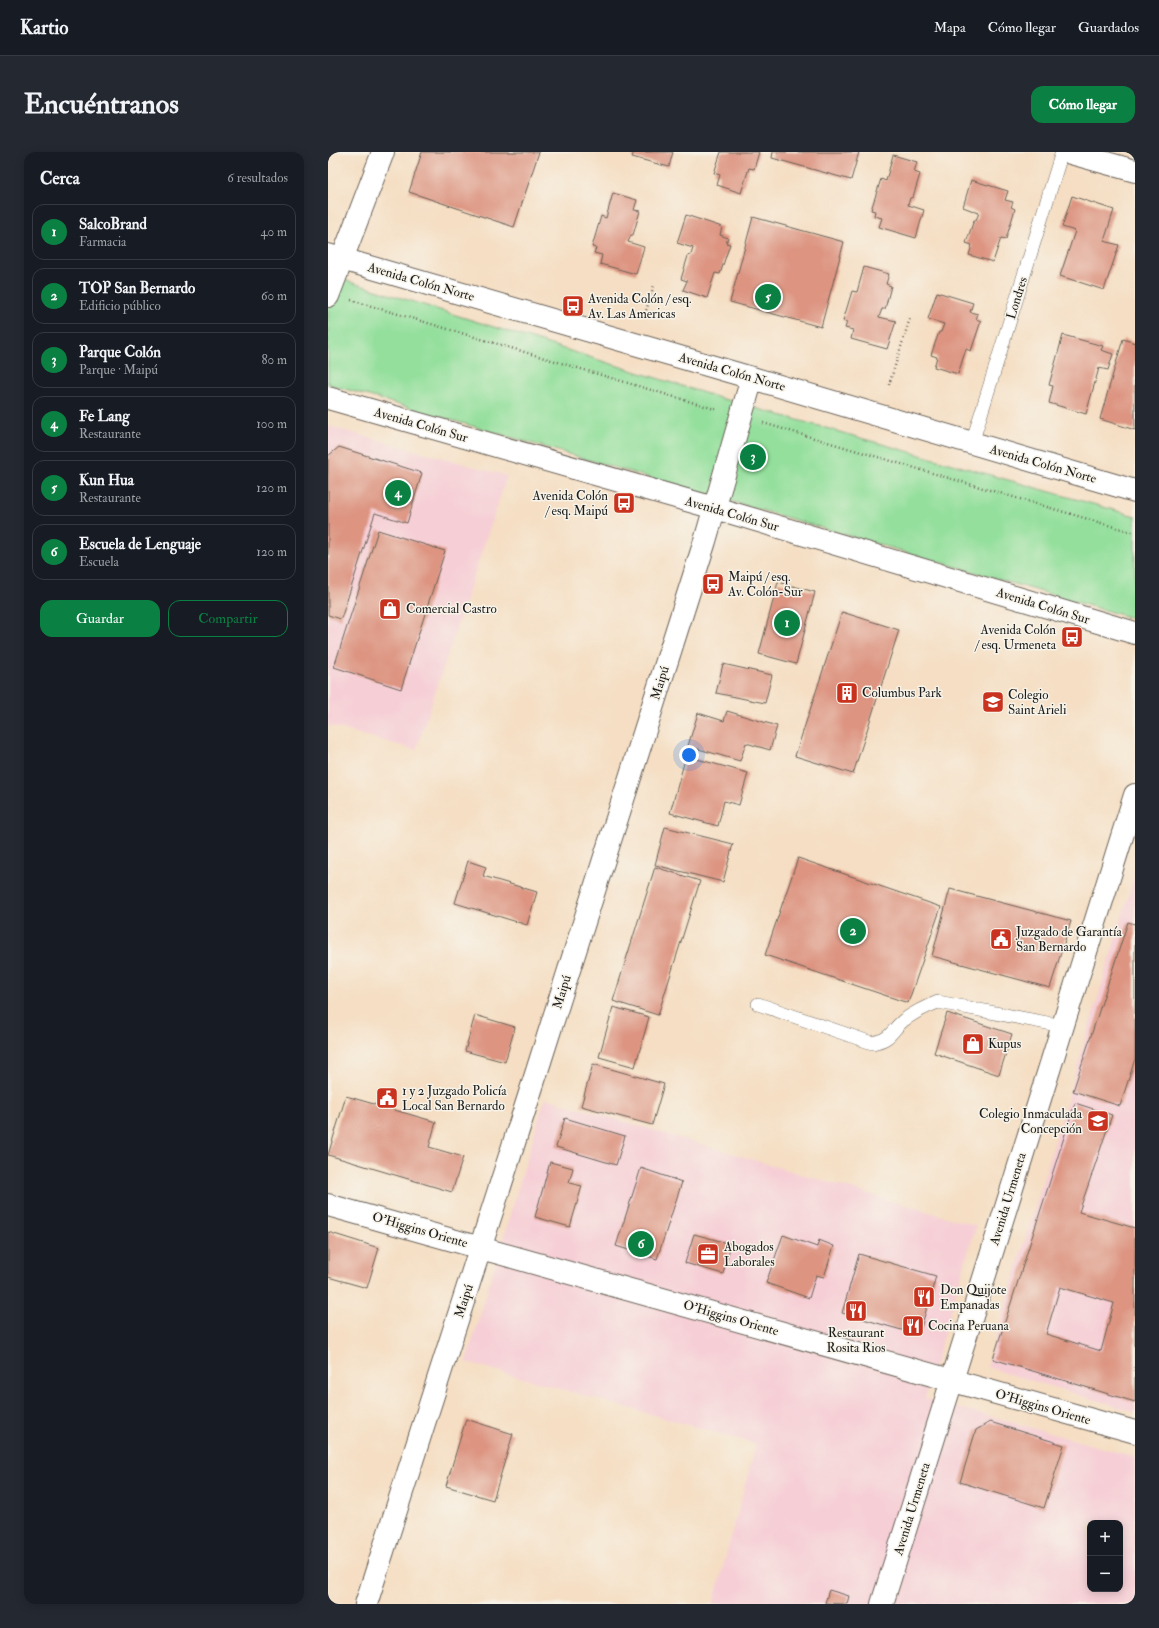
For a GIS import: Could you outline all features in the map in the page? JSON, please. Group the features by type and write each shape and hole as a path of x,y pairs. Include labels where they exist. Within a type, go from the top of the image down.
{"main road":[{"path":"328,296 335,257 383,152"},
{"path":"1067,152 1135,171"},
{"name":"Avenida Colón Norte","path":"335,257 1135,491"},
{"name":"Maipú","path":"366,1604 481,1248 714,508 752,378"},
{"name":"Avenida Colón Sur","path":"328,398 714,508 1135,634"},
{"name":"Avenida Urmeneta","path":"882,1604 1135,795"},
{"name":"O'Higgins Oriente","path":"328,1204 1135,1432"}],"lane":[{"name":"Londres","path":"972,443 1062,152"},
{"path":"758,1004 872,1043 884,1041 903,1021 918,1010 938,1002 1063,1026"}],"path":[{"path":"645,314 654,285"},
{"path":"889,385 910,318"}],"shaded area":[{"path":"328,426 507,476 416,750 328,725"},
{"name":"Colegio Inmaculada Concepción","path":"1135,874 1135,1412 987,1367"},
{"path":"545,1098 976,1226 925,1398 1135,1457 1135,1604 713,1604 756,1444 466,1362"}],"green space":[{"path":"328,275 720,398 1135,516 1135,619 328,384"}],"building":[{"path":"422,152 539,152 514,227 409,192"},
{"path":"634,152 673,152 669,167 632,157"},
{"path":"721,152 759,152 754,169 749,168 741,193 717,185 720,175 714,173"},
{"path":"773,152 859,152 851,180 772,158"},
{"path":"893,155 917,162 914,172 920,174 913,197 910,198 908,205 924,210 916,238 879,227 882,218 874,216 875,211 871,210 881,179 886,181"},
{"path":"971,180 1008,191 1005,200 1013,202 1011,207 1015,209 1006,239 1001,238 993,262 969,255 972,245 966,243 974,220 976,220 979,213 963,207"},
{"path":"613,193 637,200 634,210 640,211 633,235 631,235 628,242 644,247 636,274 600,264 602,255 594,253 596,248 592,247 601,216 606,218"},
{"path":"1072,196 1114,210 1104,241 1119,245 1104,290 1060,276 1075,231 1062,227"},
{"path":"686,215 722,227 720,235 728,238 726,243 730,244 720,274 715,273 707,298 683,290 687,281 681,279 688,256 691,255 693,248 677,243"},
{"path":"753,217 844,242 821,327 730,302"},
{"path":"864,267 889,274 886,284 891,286 885,309 882,309 879,317 896,321 887,349 851,339 853,330 845,328 847,322 843,321 852,291 857,292"},
{"path":"937,292 973,303 970,312 978,314 976,319 981,321 971,351 966,349 958,374 934,367 937,357 931,355 939,332 941,332 944,324 928,319"},
{"path":"1063,335 1103,346 1101,350 1113,354 1108,370 1099,368 1086,414 1049,403 1053,386 1049,385"},
{"path":"1123,339 1135,343 1135,430 1100,419"},
{"path":"339,447 422,473 407,523 375,513 341,619 328,615 328,456"},
{"name":"Comercial Castro","path":"378,530 445,551 401,689 334,667"},
{"path":"778,582 815,592 796,664 759,654"},
{"name":"Columbus Park","path":"842,612 899,630 853,774 795,756"},
{"path":"723,664 772,675 765,703 716,693"},
{"path":"727,711 777,726 770,750 746,743 740,761 688,746 698,713 724,721"},
{"path":"686,756 748,773 739,805 724,801 718,826 670,813"},
{"path":"665,827 733,844 723,882 655,865"},
{"path":"798,858 941,907 908,1003 765,955"},
{"path":"468,861 486,867 483,876 537,892 527,925 455,903"},
{"path":"655,867 700,881 658,1015 613,1001"},
{"name":"Juzgado de Garantía San Bernardo","path":"950,889 1071,921 1050,988 932,956"},
{"path":"1128,922 1135,924 1135,1059 1120,1106 1073,1091"},
{"path":"613,1007 649,1017 635,1067 599,1057"},
{"name":"Kupus","path":"947,1013 1012,1034 999,1075 934,1053"},
{"path":"475,1015 515,1027 505,1062 465,1051"},
{"path":"593,1064 664,1084 652,1125 581,1106"},
{"path":"346,1096 436,1122 429,1147 463,1157 452,1192 328,1155"},
{"path":"1075,1103 1112,1115 1079,1212 1135,1228 1135,1402 993,1359","holes":["1060,1287 1114,1303 1101,1351 1046,1334"]},
{"path":"565,1118 625,1136 616,1165 556,1147"},
{"path":"550,1162 573,1168 569,1183 582,1186 570,1227 535,1217"},
{"path":"641,1168 682,1182 657,1259 616,1246"},
{"path":"328,1232 379,1248 367,1288 328,1277"},
{"name":"Abogados Laborales","path":"694,1234 731,1244 723,1274 685,1263"},
{"path":"783,1235 817,1247 819,1240 834,1246 824,1277 816,1275 809,1298 766,1283"},
{"path":"859,1254 936,1276 919,1335 842,1313"},
{"path":"466,1419 513,1434 493,1500 446,1486"},
{"path":"990,1422 1064,1445 1044,1508 960,1482 976,1430"},
{"path":"829,1590 849,1596 847,1604 825,1603"}],"place":[{"name":"Kun Hua","path":"768,297"},
{"name":"Avenida Colón / esq. Av. Las Americas","path":"573,306"},
{"name":"Parque Colón","path":"753,457"},
{"name":"Fe Lang","path":"398,493"},
{"name":"Avenida Colón / esq. Maipú","path":"624,503"},
{"name":"Maipú / esq. Av. Colón-Sur","path":"713,584"},
{"name":"Comercial Castro","path":"390,609"},
{"name":"SalcoBrand","path":"787,623"},
{"name":"Avenida Colón / esq. Urmeneta","path":"1072,637"},
{"name":"Columbus Park","path":"847,693"},
{"name":"Colegio Saint Arieli","path":"993,702"},
{"name":"TOP San Bernardo","path":"853,931"},
{"name":"Juzgado de Garantía San Bernardo","path":"1001,939"},
{"name":"Kupus","path":"973,1044"},
{"name":"1 y 2 Juzgado Policía Local San Bernardo","path":"387,1098"},
{"name":"Colegio Inmaculada Concepción","path":"1098,1121"},
{"name":"Escuela de Lenguaje","path":"641,1244"},
{"name":"Abogados Laborales","path":"708,1254"},
{"name":"Don Quijote Empanadas","path":"924,1297"},
{"name":"Restaurant Rosita Rios","path":"856,1311"},
{"name":"Cocina Peruana","path":"913,1326"}]}
